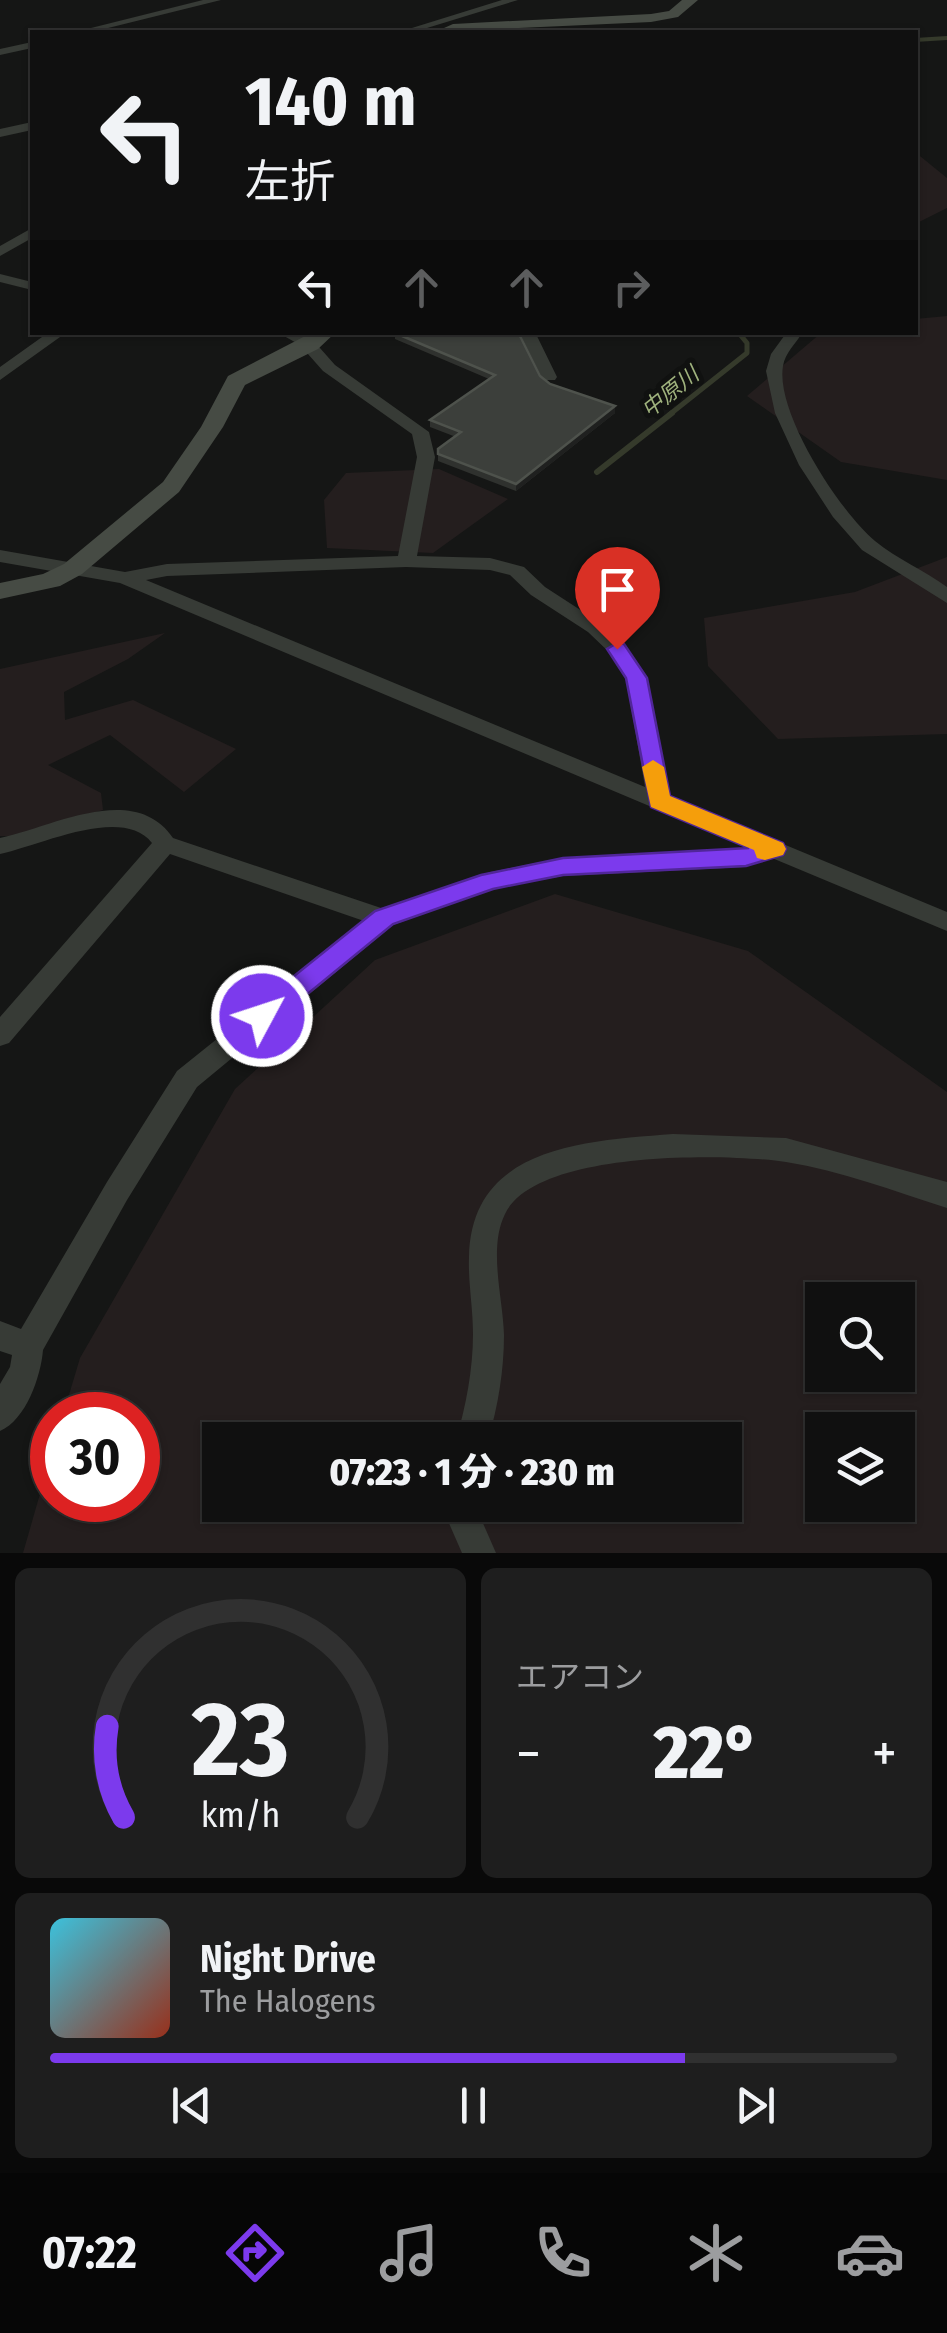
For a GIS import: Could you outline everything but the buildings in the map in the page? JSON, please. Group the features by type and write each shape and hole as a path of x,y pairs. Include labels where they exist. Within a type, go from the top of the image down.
{"street":[{"path":"162,0 176,10"},
{"path":"89,30 216,0"},
{"path":"413,30 513,0"},
{"path":"448,30 651,18 672,14 691,0"},
{"path":"422,28 432,30"},
{"path":"0,52 30,46"},
{"path":"16,49 30,54"},
{"path":"0,133 30,126"},
{"path":"0,252 30,233"},
{"path":"0,278 30,286"},
{"path":"0,375 56,335"},
{"path":"528,335 550,378"},
{"path":"794,335 776,356 773,373 786,420 826,493 868,545 947,597"},
{"path":"0,591 51,580 74,569 171,487 212,427 236,381 319,339 329,368 420,432 426,456 406,562"},
{"path":"0,556 126,578 947,922"},
{"path":"126,578 167,570 406,562 490,564 517,571 538,591 595,628 617,649 636,678 660,801"},
{"path":"0,846 31,842 121,816 149,825 166,844 384,918"},
{"path":"0,1035 166,844"},
{"path":"0,1416 26,1370 14,1342 188,1078 384,918 490,881 563,866 746,858 774,849"},
{"path":"475,1422 488,1352 484,1236 493,1203 508,1183 540,1168 580,1158 705,1143 785,1150 866,1169 947,1195"},
{"path":"466,1522 480,1553"}],"shaded area":[{"path":"918,154 947,178 947,208 918,222"},
{"path":"947,316 947,480 841,462 747,396 819,335 918,335 918,319"},
{"path":"439,469 508,499 433,553 327,548 324,500 346,473"},
{"path":"947,557 947,734 778,739 708,666 704,618 855,592"},
{"path":"165,633 128,659 64,692 65,720 133,700 236,749 184,792 110,735 48,765 101,793 103,810 18,836 0,836 0,669"},
{"path":"555,894 748,951 947,1092 947,1553 23,1553 32,1522 160,1522 160,1392 70,1392 80,1358 235,1089 375,960"}],"waterway":[{"name":"中原川","path":"918,40 947,38"},
{"name":"中原川","path":"669,415 747,353 747,343 740,335"},
{"name":"中原川","path":"597,472 672,413"}],"slow traffic":[{"path":"653,767 660,801 774,849 765,852"}],"route":[{"path":"262,1016 384,918 490,881 563,866 746,858 774,849 660,801 636,678 617,649"}]}
